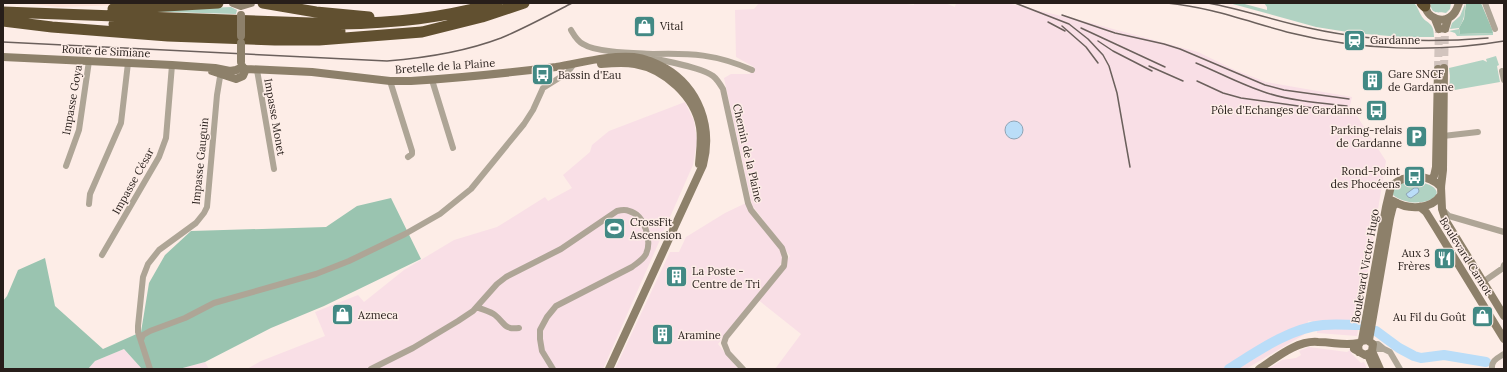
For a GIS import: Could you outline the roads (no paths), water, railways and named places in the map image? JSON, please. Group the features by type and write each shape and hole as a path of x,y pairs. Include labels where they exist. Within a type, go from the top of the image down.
{"highway":[{"path":"3,11 90,10 204,5 218,3"},
{"path":"263,3 283,7 361,16 446,15"},
{"path":"3,11 339,24 401,21 446,15 497,3"},
{"path":"3,20 52,27 168,36 319,40 422,32 503,11 524,3"},
{"path":"3,20 296,31 384,31 456,24"}],"main road":[{"path":"232,3 242,6 251,3"},
{"path":"1424,4 1427,11 1442,29 1448,19 1455,13 1458,3"},
{"path":"242,6 241,39 243,66"},
{"path":"1435,19 1448,19"},
{"name":"Route de Simiane","path":"3,57 172,65 208,68 220,72 236,70 243,66"},
{"name":"Bretelle de la Plaine","path":"243,66 257,70 312,72 390,81 432,80 574,64 617,57 634,57 651,60 671,72 683,82 699,103 703,113 707,141 703,165 609,369"},
{"name":"Boulevard Carnot","path":"1431,180 1434,176 1436,167 1441,68 1443,136 1441,191 1442,209 1446,220 1503,314"},
{"path":"1415,177 1431,180 1441,191 1433,204 1420,207 1408,207 1397,203 1389,195 1391,186 1403,178 1415,177"},
{"name":"Boulevard Victor Hugo","path":"1367,347 1389,195"},
{"name":"Boulevard Victor Hugo","path":"1367,347 1392,208 1397,203"},
{"name":"Boulevard Carnot","path":"1420,207 1424,209 1433,222 1504,339"},
{"path":"1492,319 1495,312 1503,314"},
{"path":"1259,369 1300,344 1317,341 1367,347"},
{"path":"1367,347 1374,369"},
{"path":"1367,347 1380,369"}],"street":[{"path":"1485,3 1495,29"},
{"path":"571,30 578,40 589,47 651,60 682,53 710,55 752,70"},
{"name":"Chemin de la Plaine","path":"651,60 702,71 713,76 719,82 723,89 751,210 782,248 786,257 784,266 726,337 724,343 728,353 743,369"},
{"name":"Impasse Goya","path":"66,166 79,130 89,61"},
{"path":"89,204 88,200 92,189 121,123 128,63"},
{"path":"150,369 141,340 150,330 184,318 214,303 316,274 349,261 410,232 440,214 471,189 524,124 533,110 543,88 567,73 574,64"},
{"name":"Impasse César","path":"102,255 160,157 166,138 172,65"},
{"name":"Impasse Monet","path":"257,70 274,169"},
{"path":"1502,71 1504,80"},
{"name":"Impasse Gauguin","path":"141,340 138,332 138,326 143,277 148,264 159,250 196,223 207,207 220,72"},
{"path":"432,80 453,148"},
{"path":"390,81 412,151 412,154 408,157"},
{"path":"1443,136 1478,132"},
{"path":"1442,209 1449,216 1504,232"},
{"path":"371,369 440,332 473,311 506,277 561,249 617,211 631,211 637,215 643,224 648,240 646,254 632,267 556,306 547,317 540,330 540,339 542,351 553,369"},
{"path":"1483,282 1504,267"},
{"path":"477,307 494,314 507,328 519,328"},
{"path":"1367,347 1384,349 1390,352 1400,369"},
{"path":"1492,369 1494,360 1504,354"}],"water":[{"path":"1014,121 1020,124 1023,130 1020,136 1014,139 1008,136 1005,130 1008,124"},
{"path":"1414,188 1418,188 1418,193 1411,198 1408,197 1406,194"}],"waterway":[{"path":"1229,369 1250,355 1298,331 1323,325 1360,325"},
{"path":"1376,331 1399,348 1421,358 1444,355 1486,362"}],"tunnel":[{"path":"1438,69 1439,29"},
{"path":"1444,68 1445,29"}],"railway":[{"path":"3,42 387,61 444,54 487,43 519,30 572,3"},
{"path":"1015,3 1069,24 1088,39 1103,55 1109,66 1117,93 1130,167"},
{"path":"1167,3 1214,11 1291,33 1343,43 1397,48 1424,48 1478,45 1504,41"},
{"path":"1208,3 1233,8 1296,25 1353,36 1398,40 1465,40 1488,38"},
{"path":"1062,15 1115,33 1180,49 1265,85 1284,90 1349,99"},
{"path":"1048,22 1065,31"},
{"path":"1062,26 1086,47 1098,63"},
{"path":"1081,28 1165,67"},
{"path":"1098,41 1113,51 1152,71"},
{"path":"1196,63 1240,83 1277,96 1317,103 1347,106"},
{"path":"1149,66 1183,81"},
{"path":"1197,81 1223,93 1241,98 1327,110"}],"place":[{"name":"Vital","path":"645,26"},
{"name":"Gardanne","path":"1355,40"},
{"name":"Bassin d'Eau","path":"543,75"},
{"name":"Gare SNCF de Gardanne","path":"1373,80"},
{"name":"Pôle d'Echanges de Gardanne","path":"1377,110"},
{"name":"Parking-relais de Gardanne","path":"1417,136"},
{"name":"Rond-Point des Phocéens","path":"1415,177"},
{"name":"CrossFit Ascension","path":"615,228"},
{"name":"Aux 3 Frères","path":"1445,259"},
{"name":"La Poste - Centre de Tri","path":"677,277"},
{"name":"Azmeca","path":"343,315"},
{"name":"Au Fil du Goût","path":"1482,317"},
{"name":"Aramine","path":"662,335"}]}
